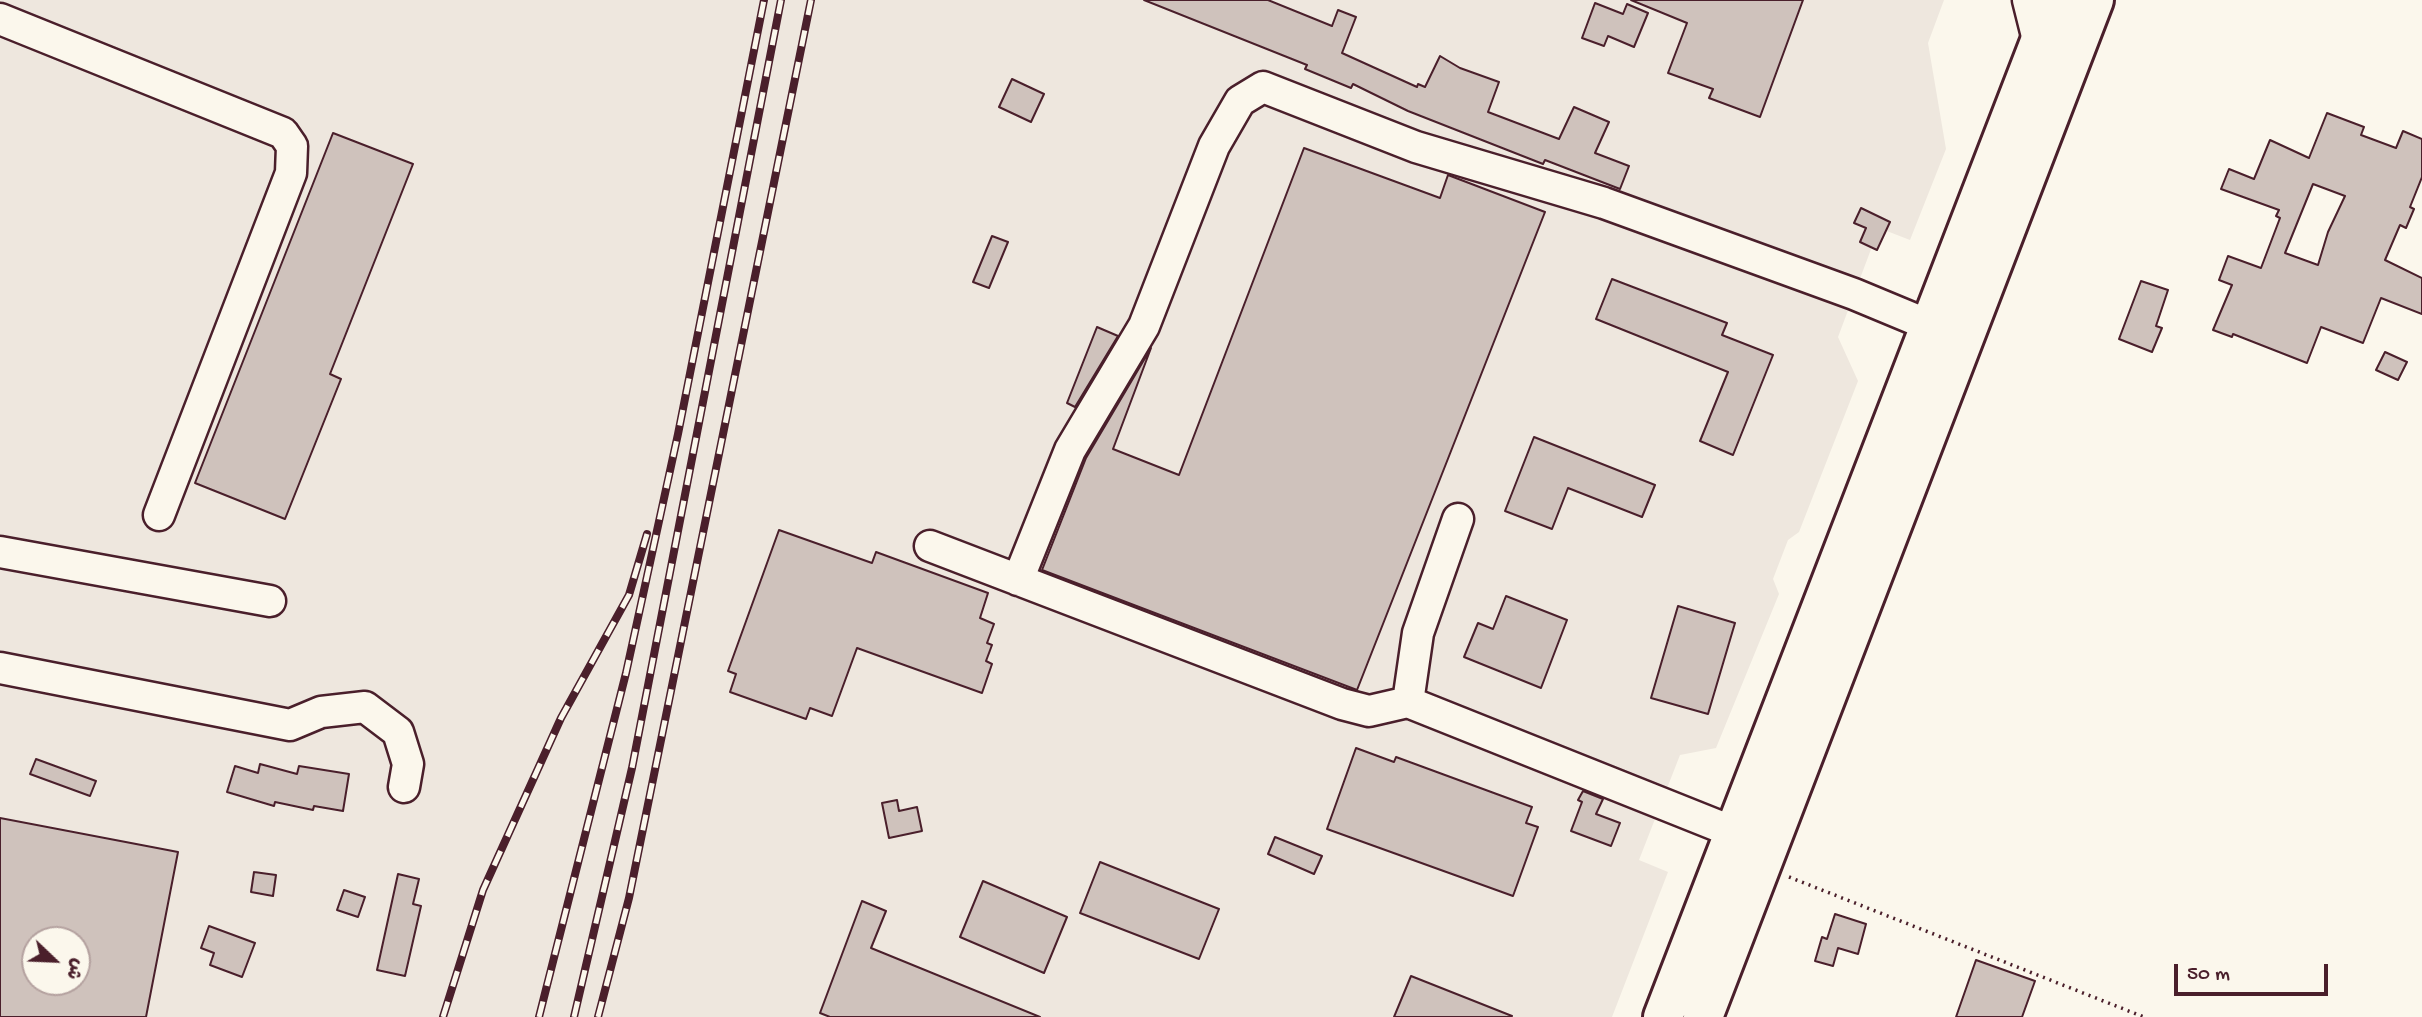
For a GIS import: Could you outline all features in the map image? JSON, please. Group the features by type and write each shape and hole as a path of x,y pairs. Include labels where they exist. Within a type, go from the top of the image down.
{"highway":[{"path":"1663,1017 2056,0"},
{"path":"1703,1017 2094,0"}],"lane":[{"path":"2028,0 2039,44"},
{"path":"0,19 283,133 292,146 291,173 159,515"},
{"path":"1018,580 1070,450 1144,326 1214,146 1240,101 1263,86 1416,147 1604,203 1854,294 1931,326"},
{"path":"1408,702 1418,633 1458,519"},
{"path":"930,546 1342,704 1369,711 1408,702 1736,833"},
{"path":"0,552 270,601"},
{"path":"0,668 290,725 321,712 365,707 398,732 408,764 404,787"}],"path":[{"path":"1761,866 2144,1017"}],"shaded area":[{"path":"0,0 1944,0 1928,43 1946,149 1910,240 1879,228 1838,337 1858,381 1799,532 1788,540 1773,579 1779,594 1716,748 1680,755 1639,860 1668,872 1612,1017 0,1017"}],"building":[{"path":"1144,0 1268,0 1332,26 1338,10 1356,17 1342,53 1417,87 1418,84 1425,87 1440,56 1460,68 1499,82 1488,112 1559,139 1574,107 1609,122 1595,153 1629,166 1620,189 1545,160 1543,164 1408,111 1353,84 1351,88 1305,69 1307,65"},
{"path":"1631,0 1803,0 1760,117 1709,98 1713,89 1668,73 1687,23"},
{"path":"1595,3 1623,14 1627,4 1648,13 1634,47 1608,36 1604,46 1582,38"},
{"path":"1012,79 1044,94 1031,122 999,107"},
{"path":"2327,113 2364,127 2361,135 2396,148 2403,131 2422,139 2422,177 2410,207 2414,209 2406,228 2400,225 2385,260 2422,278 2422,314 2381,298 2363,343 2321,327 2307,363 2233,334 2232,337 2213,330 2232,285 2219,280 2228,256 2261,268 2280,218 2276,216 2279,210 2221,189 2229,169 2254,179 2270,140 2309,158","holes":["2313,184 2345,196 2328,232 2318,265 2285,253"]},
{"path":"333,133 413,164 330,374 341,379 285,519 195,483"},
{"path":"1304,148 1440,198 1448,175 1545,212 1357,690 1042,570 1086,458 1151,348 1113,449 1179,475"},
{"path":"1861,208 1890,222 1877,250 1860,242 1866,228 1854,223"},
{"path":"992,236 1008,242 989,288 973,282"},
{"path":"1612,279 1727,323 1722,335 1773,355 1733,455 1700,441 1728,372 1596,319"},
{"path":"2141,281 2168,290 2156,326 2162,328 2152,352 2119,339"},
{"path":"1097,327 1118,336 1075,407 1067,403"},
{"path":"2385,352 2407,362 2398,380 2376,370"},
{"path":"1534,437 1655,485 1642,517 1568,488 1552,529 1505,511"},
{"path":"779,530 872,563 876,552 988,593 980,618 994,624 987,643 992,645 986,661 992,664 982,693 857,648 832,716 810,708 806,719 730,692 736,674 728,671"},
{"path":"1506,596 1567,620 1541,688 1464,657 1478,623 1493,629"},
{"path":"1678,606 1735,623 1708,714 1651,698"},
{"path":"1356,748 1394,762 1396,757 1532,807 1526,823 1538,827 1513,896 1327,829"},
{"path":"36,759 96,781 90,796 30,774"},
{"path":"260,764 297,774 299,766 349,774 343,811 314,806 313,810 275,802 274,806 227,792 235,766 258,773"},
{"path":"1583,791 1603,799 1596,814 1620,823 1611,846 1571,831 1582,802 1578,800"},
{"path":"897,800 899,811 917,807 922,831 889,838 882,803"},
{"path":"0,818 178,852 146,1017 0,1017"},
{"path":"1275,837 1322,856 1314,874 1268,854"},
{"path":"1100,862 1219,909 1199,959 1080,913"},
{"path":"254,872 276,875 273,896 251,892"},
{"path":"398,874 419,879 413,904 421,906 405,976 377,970"},
{"path":"983,881 1067,917 1044,973 960,937"},
{"path":"344,890 365,897 358,917 337,910"},
{"path":"862,901 886,911 871,948 1040,1017 830,1017 820,1013"},
{"path":"1835,914 1866,924 1858,954 1838,948 1833,966 1815,961 1822,937 1827,939"},
{"path":"209,926 255,943 242,977 210,965 214,953 201,948"},
{"path":"1976,960 2035,981 2022,1017 1956,1017"},
{"path":"1411,976 1512,1016 1394,1017"}],"railway":[{"path":"539,1017 626,673 678,434 764,0"},
{"path":"574,1017 632,768 781,0"},
{"path":"598,1017 629,898 811,0"},
{"path":"443,1017 483,890 561,718 629,595 647,534"}]}
